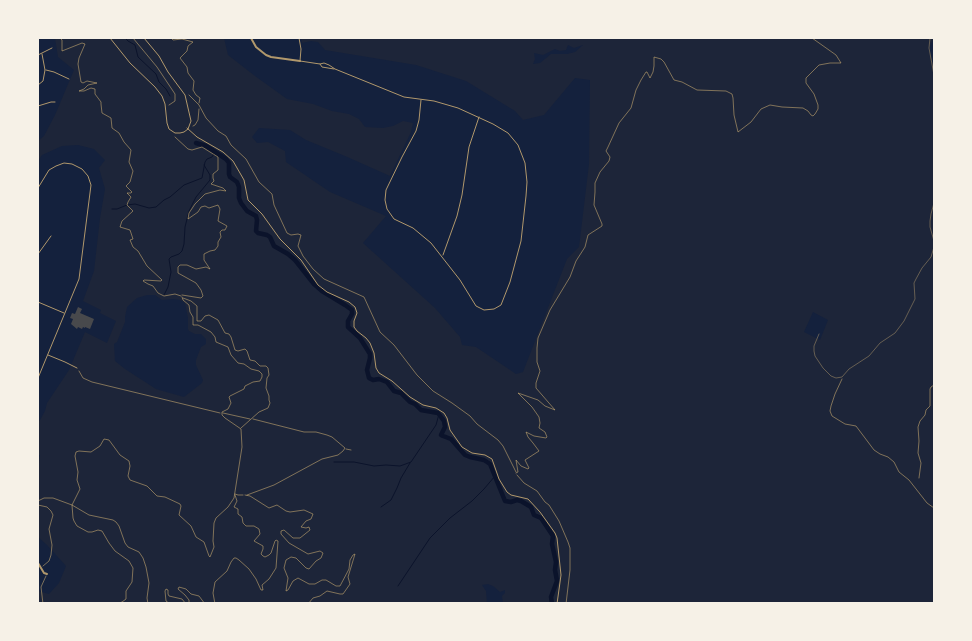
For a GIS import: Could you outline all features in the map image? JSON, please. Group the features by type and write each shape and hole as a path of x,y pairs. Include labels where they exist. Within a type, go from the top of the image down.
{"street":[{"path":"110,38 164,100 169,129 182,133 190,125 191,118 185,95 159,56 144,38"},
{"path":"251,38 256,47 271,58 324,63 399,96 448,104 479,116 512,137 525,163 526,196 524,216 514,269 501,304 491,310 484,310 476,306 442,256 423,235 394,219 386,205 386,190 416,132 421,100"},
{"path":"299,38 301,49 300,61"},
{"path":"38,55 52,48"},
{"path":"38,85 42,81 45,70 42,54"},
{"path":"45,70 69,79"},
{"path":"38,106 55,102"},
{"path":"442,256 457,216 469,147 479,116"},
{"path":"188,128 197,137 223,152 233,161 244,180 248,200 262,214 280,239 302,260 318,285 356,308 357,313 354,327 370,343 379,373 419,403 444,413 450,430 462,447 472,453 485,455 492,459 507,492 511,495 528,499 540,512 557,538 561,576 557,604"},
{"path":"38,188 49,170 58,164 70,163 80,167 86,173 91,185 84,229 80,274 38,378"},
{"path":"38,254 51,236"},
{"path":"38,302 65,313"},
{"path":"47,354 77,368"},
{"path":"38,563 47,574"}],"lane":[{"path":"930,38 929,46 934,75"},
{"path":"934,203 930,221 934,241"},
{"path":"819,334 814,346 815,356 829,374 836,378 841,378 850,369 869,356 880,343 894,334 904,321 915,299 914,283 922,268 931,257 934,247"}],"path":[{"path":"60,38 62,40 62,51 82,43 85,44 78,64 81,82 83,83 88,80 97,83 88,85 79,91 95,89 95,94 102,102 102,113 111,118 112,128 120,134 131,150 129,162 133,171 130,182 126,186 132,193 127,193 131,197 127,204 134,211 122,221 120,227 130,230 133,239 130,240 133,247 162,280 144,281 164,296 175,294 191,300 197,306 197,321 201,321 205,316 218,320 225,333 231,337 234,350 245,349 250,360 256,361 259,366 266,366 268,368 269,376 266,387 270,404 268,408 259,412 241,429 242,448 235,493 228,507 215,520 214,548 209,557 204,542 196,537 191,526 179,515 180,504 165,497 157,496 147,486 130,480 128,476 129,461 121,456 108,440 104,438 100,446 91,452 76,452 77,480 80,489 72,505 73,518 77,526 88,532 102,531 115,552 128,560 133,567 132,582 126,591 125,600 116,604"},
{"path":"133,38 157,67 175,94 175,102 166,106"},
{"path":"171,38 173,40 182,39 193,42 180,58 187,66 188,73 194,80 193,91 200,98 199,105"},
{"path":"187,93 199,105 206,118 218,131 227,137 231,145 246,159 259,182 272,194 274,205 288,233 291,235 301,235 298,246 313,269 324,279 364,297 380,332 394,345 417,375 433,391 470,416 477,424 498,440 503,446 516,474 518,470 516,460 521,466 529,469 525,460 539,451 526,432 534,436 547,438 545,432 539,428 539,417 518,393 537,400 544,406 555,410 536,388 540,371 537,348 538,338 550,310 585,247 588,235 602,226 594,205 595,183 600,172 609,161 610,157 606,151 619,123 631,108 636,90 646,72 650,78 654,66 654,58 661,59 664,62 674,80 697,90 726,91 732,94 738,132 751,122 761,109 770,105 793,106 803,108 810,115 813,116 815,114 818,105 814,94 806,83 806,78 819,65 841,63 836,55 812,38"},
{"path":"193,127 198,119 200,108"},
{"path":"174,132 176,139 188,149 192,150 202,146 214,154 218,159 219,169 218,172 213,174 214,180 211,184 224,189 226,192 220,190 204,194 190,212 188,218 198,212 200,207 210,208 217,205 220,209 218,221 227,226 226,229 220,232 221,237 218,247 204,254 204,261 210,269 206,267 196,269 187,265 178,267 178,273 196,283 203,296 201,298 184,295 182,297"},
{"path":"182,297 189,305 193,325 198,325 210,332 217,342 228,347 231,355 238,362 251,369 258,370 262,376 260,381 252,382 244,389 230,396 231,403 228,409 222,413"},
{"path":"77,368 83,378 92,382 304,432 316,432 332,437 345,448 351,450"},
{"path":"841,378 831,406 832,416 845,424 856,426 874,450 894,462 899,472 909,480 927,503 934,508"},
{"path":"919,478 918,427 920,420 930,406 930,389 934,385"},
{"path":"222,413 230,423 241,429"},
{"path":"233,499 237,496 274,485 322,459 338,455 345,448"},
{"path":"214,604 215,582 226,571 234,558 237,558 250,569 261,590 263,584 269,579 276,568 278,541 275,542 269,555 265,557 261,554 263,546 254,541 260,534 259,529 254,526 246,526 243,523 242,517 234,507 237,501 235,493"},
{"path":"245,495 250,496 269,508 279,505 285,511 304,510 313,514 311,519 302,524 301,527 309,527 310,530 301,537 293,538 284,530 281,532 284,539 308,554 320,551 324,553 308,569 294,558 286,560 284,568 288,578 286,590 298,578 309,584 325,580 340,586 349,569 350,560 355,554 348,578 350,584 343,593 327,591 313,598 308,604"},
{"path":"38,501 43,498 50,498 72,505 86,514 113,520 118,523 124,543 139,552 146,566 149,583 148,604"},
{"path":"38,504 47,507 53,515 49,530 52,543 51,555 47,563 40,567"},
{"path":"43,604 41,587 47,574"},
{"path":"189,604 189,600 178,589 179,587 199,596 205,604"},
{"path":"170,604 166,601 166,588 169,596 182,599 186,604"}],"shaded area":[{"path":"55,38 224,38 228,55 287,99 349,114 359,119 365,127 383,128 403,121 413,123 411,132 390,176 306,140 290,130 259,128 252,137 257,143 268,142 285,151 286,162 330,192 386,216 363,243 435,308 460,337 462,345 476,347 516,374 523,372 567,259 579,247 589,164 590,80 575,78 544,115 523,120 515,111 466,81 416,65 325,50 318,42 302,43 301,38 934,38 929,48 934,67 934,603 503,604 502,596 505,590 500,592 488,584 482,585 486,591 487,604 38,603 38,591 49,594 59,583 66,566 38,537 38,470 40,455 38,455 38,422 45,411 47,403 69,370 85,332 107,343 116,321 100,313 101,310 83,301 94,271 105,189 99,168 105,160 94,149 78,145 62,146 42,155 38,161 38,141 44,136 55,115 74,70 58,57","holes":["568,45 574,48 583,45 575,52 551,54 540,63 533,64 535,59 534,53 543,55 555,49 560,51 566,50","155,295 162,300 180,300 185,303 189,331 201,334 206,339 206,344 201,347 196,360 196,365 203,380 202,383 184,397 156,389 115,361 114,344 117,342 125,322 127,307 137,298","813,312 828,320 820,340 804,332"]}],"building":[{"path":"78,307 82,309 80,313 94,319 90,329 78,327 77,329 71,324 73,319 70,318 72,313 75,314"}],"waterway":[{"path":"125,38 135,45 138,57 156,74 159,82 170,96"},
{"path":"196,143 206,146 229,163 229,174 237,182 241,203 247,211 256,216 256,231 270,237 274,246 295,260 322,291 352,310 348,327 360,338 370,354 367,370 369,378 387,382 394,391 401,393 421,410 438,413 444,421 445,427 441,435 451,439 465,455 484,460 490,464 505,501 521,501 531,507 534,515 541,518 553,536 552,544 556,562 557,581 551,597 552,604"},
{"path":"112,209 135,204 149,208 156,207 184,185 202,178 205,162 215,152"},
{"path":"164,295 171,272 169,259 182,251 189,211 196,197 210,180 210,175 204,165"},
{"path":"334,462 354,462 374,466 400,466 411,462 436,425 439,414"},
{"path":"381,507 391,500 410,463"},
{"path":"398,586 430,538 450,518 472,501 495,476"}]}
